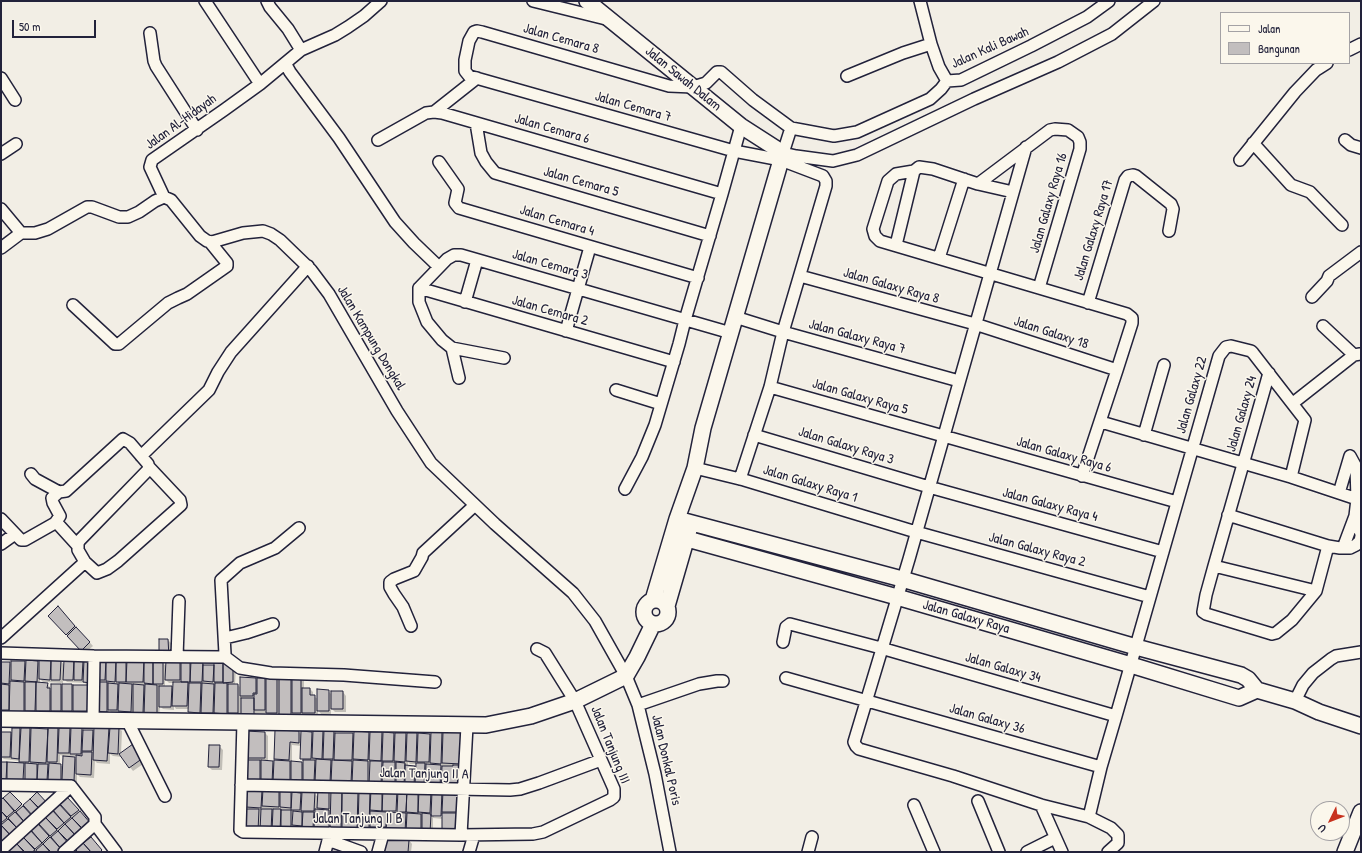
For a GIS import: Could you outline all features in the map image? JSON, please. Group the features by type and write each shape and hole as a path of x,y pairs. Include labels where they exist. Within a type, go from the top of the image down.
{"street":[{"path":"205,1 260,84"},
{"path":"268,1 270,7 288,29 301,50"},
{"name":"Jalan Al-Hidayah","path":"164,197 150,167 152,160 197,130 260,84 301,50 348,28 381,1"},
{"path":"533,1 609,20"},
{"name":"Jalan Sawah Dalam","path":"587,1 609,20 699,85 741,126 783,153"},
{"path":"920,1 931,44 939,67 947,81"},
{"name":"Jalan Kali Bawah","path":"790,132 834,136 857,132 930,99 947,81 961,80 1024,49 1087,17 1109,1"},
{"path":"783,153 832,161 857,155 974,99 1058,62 1112,34 1154,1"},
{"name":"Jalan Cemara 8","path":"477,78 469,76 465,71 465,60 469,41 474,32 477,31 669,86 699,85"},
{"path":"150,33 156,66 197,130"},
{"path":"847,76 903,53 931,44"},
{"path":"1350,50 1361,44"},
{"path":"285,63 339,138 395,222 439,267"},
{"path":"1240,160 1295,92 1316,70 1325,64"},
{"path":"660,603 687,539 685,520 686,497 695,468 703,428 730,333 741,319 783,153 790,132 724,73 717,72 699,85"},
{"path":"1,78 15,100"},
{"path":"378,140 426,113 434,112 477,78"},
{"name":"Jalan Cemara 7","path":"477,78 734,151 783,153"},
{"name":"Jalan Cemara 6","path":"434,112 457,117 722,194"},
{"name":"Jalan Cemara 5","path":"476,123 481,153 495,173 710,236"},
{"path":"625,489 642,458 655,425 741,126"},
{"name":"Jalan Galaxy Raya 16","path":"1026,147 1050,130 1055,129 1068,130 1073,133 1080,142 1080,149 1039,288"},
{"path":"1345,140 1349,144 1361,148"},
{"path":"1253,143 1291,186 1310,192 1342,225"},
{"path":"1,154 16,144"},
{"path":"978,184 1026,147"},
{"path":"1026,147 916,532 854,742 859,749 953,776 1041,805 1089,817 1111,828 1118,835 1118,842 1108,852"},
{"path":"740,479 770,387 783,332 826,186 823,176 783,153"},
{"name":"Jalan Cemara 4","path":"438,162 458,190 455,204 459,208 698,278"},
{"path":"1013,192 978,184 919,167 914,171 896,174 888,181 873,229 875,236 880,241 1127,314 1132,318 1132,323 1101,422 1082,476"},
{"path":"896,245 914,171"},
{"name":"Jalan Galaxy Raya 17","path":"1088,303 1125,180 1128,176 1136,176 1171,204 1174,209 1169,231"},
{"path":"939,258 964,179"},
{"path":"1,248 21,233 35,233 48,229 87,207 92,207 119,217 128,217 164,197 171,200 200,236 210,242 228,264 188,294 168,304 119,344 115,344 73,305"},
{"path":"1,209 21,233"},
{"name":"Jalan Kampung Dongkal","path":"210,242 243,233 262,231 271,234 280,240 308,266 329,294 397,412 431,463 475,505 573,593 595,621 626,676"},
{"path":"566,331 590,247"},
{"path":"1312,297 1327,282 1329,276 1361,252"},
{"name":"Jalan Cemara 3","path":"419,288 447,259 454,255 461,255 730,333"},
{"path":"465,302 478,260"},
{"path":"141,456 209,390 218,372 231,352 308,266"},
{"name":"Jalan Galaxy Raya 8","path":"800,276 975,324"},
{"path":"419,288 419,302 427,322 442,340 452,348 504,358"},
{"name":"Jalan Cemara 2","path":"419,288 674,362"},
{"name":"Jalan Galaxy Raya 7","path":"741,319 959,381"},
{"name":"Jalan Galaxy 18","path":"975,324 1117,370"},
{"path":"1292,403 1358,354 1323,326"},
{"name":"Jalan Galaxy 22","path":"1089,817 1100,767 1131,665 1219,356 1222,350 1226,347 1230,346 1251,351 1304,417 1306,422 1291,477"},
{"path":"452,348 459,378"},
{"path":"1144,436 1164,364"},
{"name":"Jalan Galaxy 24","path":"1269,373 1214,566 1203,612 1272,634 1279,631 1292,620 1316,591"},
{"name":"Jalan Galaxy Raya 5","path":"770,387 943,436"},
{"path":"616,390 661,404"},
{"path":"1101,422 1144,436 1291,477 1357,499"},
{"name":"Jalan Galaxy Raya 3","path":"754,435 929,487"},
{"name":"Jalan Galaxy Raya 6","path":"943,436 1177,502"},
{"path":"1,519 21,540 25,540 55,523 60,516 52,498 59,492 66,491 121,440 124,439 180,500 181,505 118,561 97,574 85,562 78,550 80,540 146,472 149,467"},
{"path":"1339,493 1350,456 1356,467 1357,499 1355,516 1343,548"},
{"name":"Jalan Galaxy Raya 1","path":"695,468 740,479 916,532"},
{"path":"31,474 35,479 59,492"},
{"name":"Jalan Galaxy Raya 4","path":"929,487 1163,552"},
{"path":"411,626 403,607 390,587 390,582 394,578 414,571 422,557 423,552 475,505"},
{"path":"1228,516 1328,546 1343,548 1350,548 1360,541 1361,535 1355,516"},
{"path":"660,603 672,534 685,520"},
{"name":"Jalan Galaxy Raya","path":"685,520 902,579 1241,676 1248,679 1257,690 1294,701 1319,712 1361,726"},
{"path":"55,523 61,526 78,546"},
{"path":"224,656 225,638 221,580 240,563 275,548 299,528"},
{"name":"Jalan Galaxy Raya 2","path":"916,532 1150,597"},
{"path":"1,544 15,534"},
{"name":"Jalan Galaxy Raya","path":"672,534 897,597 1239,698 1257,690"},
{"path":"1214,566 1316,591 1328,546"},
{"path":"1,638 85,562"},
{"path":"177,657 179,601"},
{"path":"1,719 128,722 364,723 467,726 509,722 575,701 626,676 637,657 652,624 647,621 644,615 645,609 648,604 660,603"},
{"path":"225,638 273,624"},
{"name":"Jalan Galaxy 34","path":"783,642 786,626 790,624 881,648 1116,716"},
{"name":"Jalan Tanjung III","path":"474,835 533,834 543,832 614,797 614,790 575,701 546,653 537,648"},
{"path":"1294,701 1313,673 1331,659 1336,656 1361,652"},
{"path":"1,653 94,656 224,656 240,668 271,673 344,675 434,682"},
{"path":"93,720 94,656"},
{"name":"Jalan Donkal Poris","path":"626,676 638,705 655,774 670,852"},
{"name":"Jalan Galaxy 36","path":"786,678 1100,767"},
{"path":"638,705 699,684 723,681"},
{"path":"128,722 165,796"},
{"path":"241,785 243,722"},
{"path":"461,835 467,726"},
{"name":"Jalan Tanjung II A","path":"241,785 464,790 520,789 601,760"},
{"path":"1,785 70,786"},
{"name":"Jalan Tanjung II B","path":"241,785 240,830 245,833 329,837 383,834 474,835"},
{"path":"70,786 95,817 96,824 116,852"},
{"path":"1,850 70,786"},
{"path":"978,801 999,852"},
{"path":"914,805 934,852"},
{"path":"1041,805 1062,852"},
{"path":"1345,852 1361,812"},
{"path":"64,852 96,824"},
{"path":"378,852 383,834"},
{"path":"469,852 474,835"},
{"path":"325,852 329,837 361,852"},
{"path":"808,852 812,837"},
{"path":"1027,852 1055,838"}],"building":[{"path":"58,606 75,626 66,635 48,616"},
{"path":"76,627 90,642 81,651 67,636"},
{"path":"159,639 168,639 169,657 159,656"},
{"path":"39,659 51,660 50,680 39,679"},
{"path":"26,660 38,661 37,682 25,681"},
{"path":"51,660 61,660 60,680 51,680"},
{"path":"64,660 74,660 73,680 63,680"},
{"path":"74,660 83,661 82,680 74,680"},
{"path":"84,660 91,660 91,683 83,682"},
{"path":"96,660 106,660 105,680 96,680"},
{"path":"106,660 116,661 115,682 106,681"},
{"path":"116,660 126,661 126,682 116,682"},
{"path":"127,660 144,660 143,682 126,682"},
{"path":"144,660 153,660 153,684 144,683"},
{"path":"153,660 163,661 163,684 153,684"},
{"path":"166,660 180,661 180,680 165,680"},
{"path":"11,661 25,661 24,681 11,680"},
{"path":"191,661 203,661 202,682 190,682"},
{"path":"1,662 10,662 9,684 1,683"},
{"path":"181,662 190,662 190,682 181,682"},
{"path":"214,662 223,662 223,682 214,682"},
{"path":"223,663 233,663 233,682 223,683"},
{"path":"203,665 214,665 213,682 203,681"},
{"path":"266,675 277,676 277,713 266,713"},
{"path":"279,675 291,675 291,715 279,715"},
{"path":"292,675 301,675 301,713 292,713"},
{"path":"240,677 256,678 256,693 253,693 253,696 240,696"},
{"path":"257,678 265,678 265,710 254,710 254,694 257,694"},
{"path":"10,681 24,682 24,714 9,713"},
{"path":"25,682 36,682 35,711 25,711"},
{"path":"36,682 48,683 47,688 50,688 50,711 36,711"},
{"path":"95,682 107,682 107,712 94,711"},
{"path":"173,682 188,682 187,706 172,706"},
{"path":"108,683 118,684 117,710 108,710"},
{"path":"119,683 132,684 131,712 118,711"},
{"path":"189,683 201,683 200,713 188,712"},
{"path":"202,683 214,684 213,713 201,713"},
{"path":"215,683 227,683 227,714 214,713"},
{"path":"1,684 9,685 9,710 1,710"},
{"path":"51,684 61,684 61,711 51,711"},
{"path":"62,684 72,684 72,711 62,711"},
{"path":"133,684 144,685 143,713 133,713"},
{"path":"145,684 157,685 157,715 144,715"},
{"path":"228,684 238,684 238,713 228,713"},
{"path":"73,685 90,685 90,711 73,711"},
{"path":"159,686 172,686 171,707 159,707"},
{"path":"302,688 310,688 310,695 315,695 315,713 302,713"},
{"path":"317,689 329,690 329,711 317,711"},
{"path":"331,691 343,691 343,709 331,709"},
{"path":"241,698 254,698 254,715 241,715"},
{"path":"94,726 109,727 107,761 93,760"},
{"path":"71,727 82,728 81,754 70,754"},
{"path":"110,727 119,727 118,754 108,753"},
{"path":"12,728 20,728 19,759 11,758"},
{"path":"21,728 30,728 29,762 19,762"},
{"path":"31,728 48,729 46,763 30,762"},
{"path":"48,728 58,728 57,762 47,762"},
{"path":"59,728 70,728 69,753 58,753"},
{"path":"83,730 93,730 92,751 82,751"},
{"path":"275,730 299,731 299,743 290,742 289,760 274,759"},
{"path":"324,730 334,731 333,759 323,759"},
{"path":"245,731 265,732 265,758 244,758"},
{"path":"301,731 312,732 311,759 300,759"},
{"path":"313,731 323,731 322,759 312,758"},
{"path":"354,731 369,732 368,760 353,759"},
{"path":"1,732 11,732 10,757 1,757"},
{"path":"370,732 382,732 381,761 369,760"},
{"path":"383,732 394,733 393,761 382,761"},
{"path":"431,732 442,732 441,764 430,763"},
{"path":"443,732 462,732 461,764 442,763"},
{"path":"335,733 353,733 352,760 334,760"},
{"path":"395,733 406,733 405,762 394,761"},
{"path":"407,733 417,733 416,762 406,761"},
{"path":"418,733 430,734 429,762 417,762"},
{"path":"133,744 143,758 129,768 119,754"},
{"path":"209,745 220,745 219,767 208,767"},
{"path":"82,752 92,752 91,775 76,774 76,755 82,756"},
{"path":"63,756 75,757 74,781 62,780"},
{"path":"316,759 331,760 330,783 315,782"},
{"path":"245,760 260,760 260,783 245,783"},
{"path":"261,760 273,761 272,783 261,782"},
{"path":"274,760 290,761 290,783 273,782"},
{"path":"303,760 315,760 314,782 303,782"},
{"path":"332,760 352,761 351,783 331,783"},
{"path":"353,760 368,761 368,784 352,783"},
{"path":"291,761 302,762 302,783 291,783"},
{"path":"370,761 382,761 381,785 369,785"},
{"path":"1,762 7,762 6,780 1,780"},
{"path":"7,762 24,763 23,780 7,780"},
{"path":"383,762 395,762 395,785 382,784"},
{"path":"396,762 405,763 404,785 396,785"},
{"path":"25,763 37,764 37,781 25,781"},
{"path":"49,763 61,764 61,781 48,780"},
{"path":"416,763 425,763 424,786 415,785"},
{"path":"38,764 48,764 47,781 37,780"},
{"path":"426,764 441,765 440,787 425,786"},
{"path":"405,765 415,766 414,785 405,785"},
{"path":"461,765 460,789 441,788 442,766"},
{"path":"280,787 291,787 291,808 280,807"},
{"path":"246,789 262,790 261,808 246,807"},
{"path":"263,789 279,789 279,807 262,806"},
{"path":"371,789 382,790 382,811 370,810"},
{"path":"383,789 397,790 396,811 382,811"},
{"path":"318,790 329,790 329,809 317,808"},
{"path":"331,790 342,791 341,829 330,828"},
{"path":"398,790 407,790 406,812 397,812"},
{"path":"407,790 418,790 418,813 406,812"},
{"path":"359,791 370,791 369,828 358,828"},
{"path":"419,791 431,791 430,813 418,812"},
{"path":"432,791 442,791 441,816 431,816"},
{"path":"443,791 458,792 458,812 442,812"},
{"path":"10,792 22,804 15,811 3,798"},
{"path":"37,792 49,805 42,811 30,799"},
{"path":"292,792 301,793 300,810 291,810"},
{"path":"302,792 315,792 314,811 301,811"},
{"path":"342,792 358,792 357,829 342,829"},
{"path":"67,797 79,810 71,816 60,804"},
{"path":"3,798 14,811 7,817 1,811 1,800"},
{"path":"30,799 42,812 35,818 23,805"},
{"path":"59,804 71,817 64,823 53,810"},
{"path":"23,806 34,818 27,825 16,812"},
{"path":"242,809 259,809 258,831 242,831"},
{"path":"261,809 272,809 271,831 260,831"},
{"path":"273,809 281,809 280,831 272,831"},
{"path":"315,809 329,810 329,829 314,829"},
{"path":"52,810 64,823 57,829 45,817"},
{"path":"281,810 291,810 291,831 281,831"},
{"path":"1,811 7,818 1,823"},
{"path":"80,811 91,824 84,830 72,818"},
{"path":"293,811 302,812 302,826 292,825"},
{"path":"370,811 386,812 386,827 370,827"},
{"path":"15,812 27,825 20,831 8,818"},
{"path":"303,812 314,812 313,828 302,827"},
{"path":"387,812 406,813 405,832 386,832"},
{"path":"407,813 421,814 421,833 406,832"},
{"path":"422,813 431,814 430,833 422,833"},
{"path":"442,813 459,813 458,835 442,834"},
{"path":"45,817 57,830 50,836 38,823"},
{"path":"72,818 84,831 77,837 65,824"},
{"path":"8,819 20,831 13,838 1,825"},
{"path":"38,824 49,836 42,843 31,830"},
{"path":"65,824 77,837 70,843 58,831"},
{"path":"1,825 13,838 6,844 1,839"},
{"path":"30,830 42,843 35,849 23,837"},
{"path":"58,831 69,844 62,850 51,837"},
{"path":"23,837 35,850 32,852 25,852 16,843"},
{"path":"50,837 62,850 60,852 51,852 43,844"},
{"path":"91,837 102,850 100,852 91,852 83,843"},
{"path":"385,838 409,840 408,852 384,852"},
{"path":"16,843 24,852 11,852 9,850"},
{"path":"83,843 91,852 78,852 76,850"},
{"path":"43,844 50,852 37,852 36,850"},
{"path":"329,847 344,852 328,852"}]}
